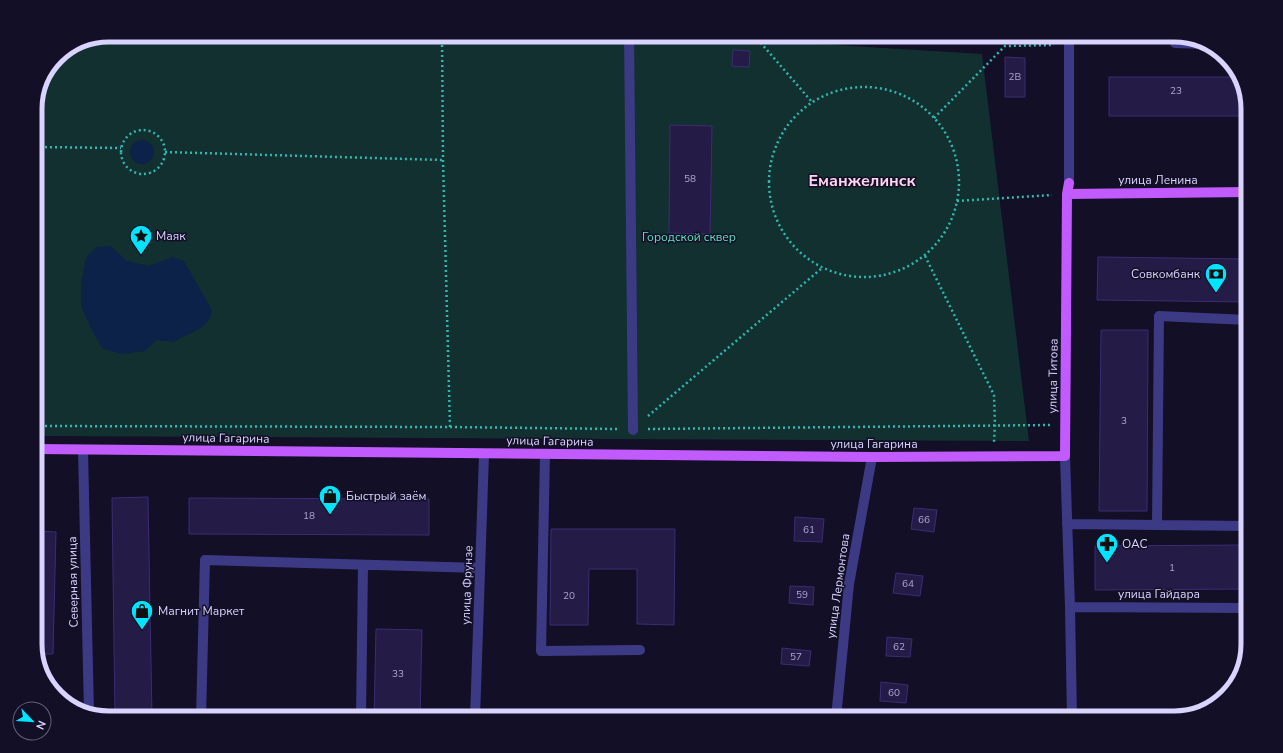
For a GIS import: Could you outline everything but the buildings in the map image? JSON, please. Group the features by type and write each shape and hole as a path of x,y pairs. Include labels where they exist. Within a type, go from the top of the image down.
{"main road":[{"name":"улица Титова","path":"1065,456 1067,194 1069,182"},
{"name":"улица Ленина","path":"1067,194 1241,192"},
{"name":"улица Гагарина","path":"42,449 872,457 1065,456"}],"street":[{"path":"629,42 633,430"},
{"name":"улица Титова","path":"1068,42 1069,182"},
{"path":"1175,42 1186,43"},
{"path":"1157,525 1159,316 1241,320"},
{"name":"Северная улица","path":"83,450 89,708"},
{"name":"улица Фрунзе","path":"475,711 484,454"},
{"path":"545,454 541,651 640,650"},
{"name":"улица Титова","path":"1065,456 1072,711"},
{"name":"улица Лермонтова","path":"837,711 849,584 872,457"},
{"path":"1067,524 1241,526"},
{"path":"201,711 205,560 480,568"},
{"path":"361,711 363,565"},
{"name":"улица Гайдара","path":"1070,607 1241,608"}],"path":[{"path":"442,42 443,160 450,427"},
{"path":"760,42 812,102"},
{"path":"934,118 1005,46 1047,42"},
{"path":"853,87 876,87 897,92 917,103 934,118 947,136 956,156 959,179 957,201 952,219 943,235 925,256 900,270 881,276 861,278 841,275 822,268 803,256 788,240 776,221 770,200 768,177 772,155 781,134 794,116 812,102 831,92 853,87"},
{"path":"144,130 152,132 159,137 165,152 163,160 158,168 150,173 141,174 132,172 125,166 121,157 121,148 129,135 136,131 144,130"},
{"path":"42,147 121,148"},
{"path":"165,152 443,160"},
{"path":"957,201 1067,194"},
{"path":"925,256 994,395 995,425 992,456"},
{"path":"633,430 822,268"},
{"path":"42,426 450,427 633,430 1065,425"}],"green space":[{"name":"Городской сквер","path":"109,42 788,42 982,54 1029,441 42,436 42,105 47,83 53,72 72,53 83,47 96,43"}],"water":[{"path":"142,140 150,144 154,152 150,160 142,164 134,160 130,152 134,144"},
{"path":"111,246 127,261 149,266 173,257 184,261 212,310 210,319 201,328 173,342 157,340 145,351 122,354 103,349 93,333 81,306 81,283 86,258 96,247"}],"place":[{"name":"Маяк","path":"141,256"},
{"name":"Совкомбанк","path":"1216,294"},
{"name":"Быстрый заём","path":"330,516"},
{"name":"ОАС","path":"1107,564"},
{"name":"Магнит Маркет","path":"142,630"}],"district":[{"name":"Еманжелинск","path":"862,181"}]}
